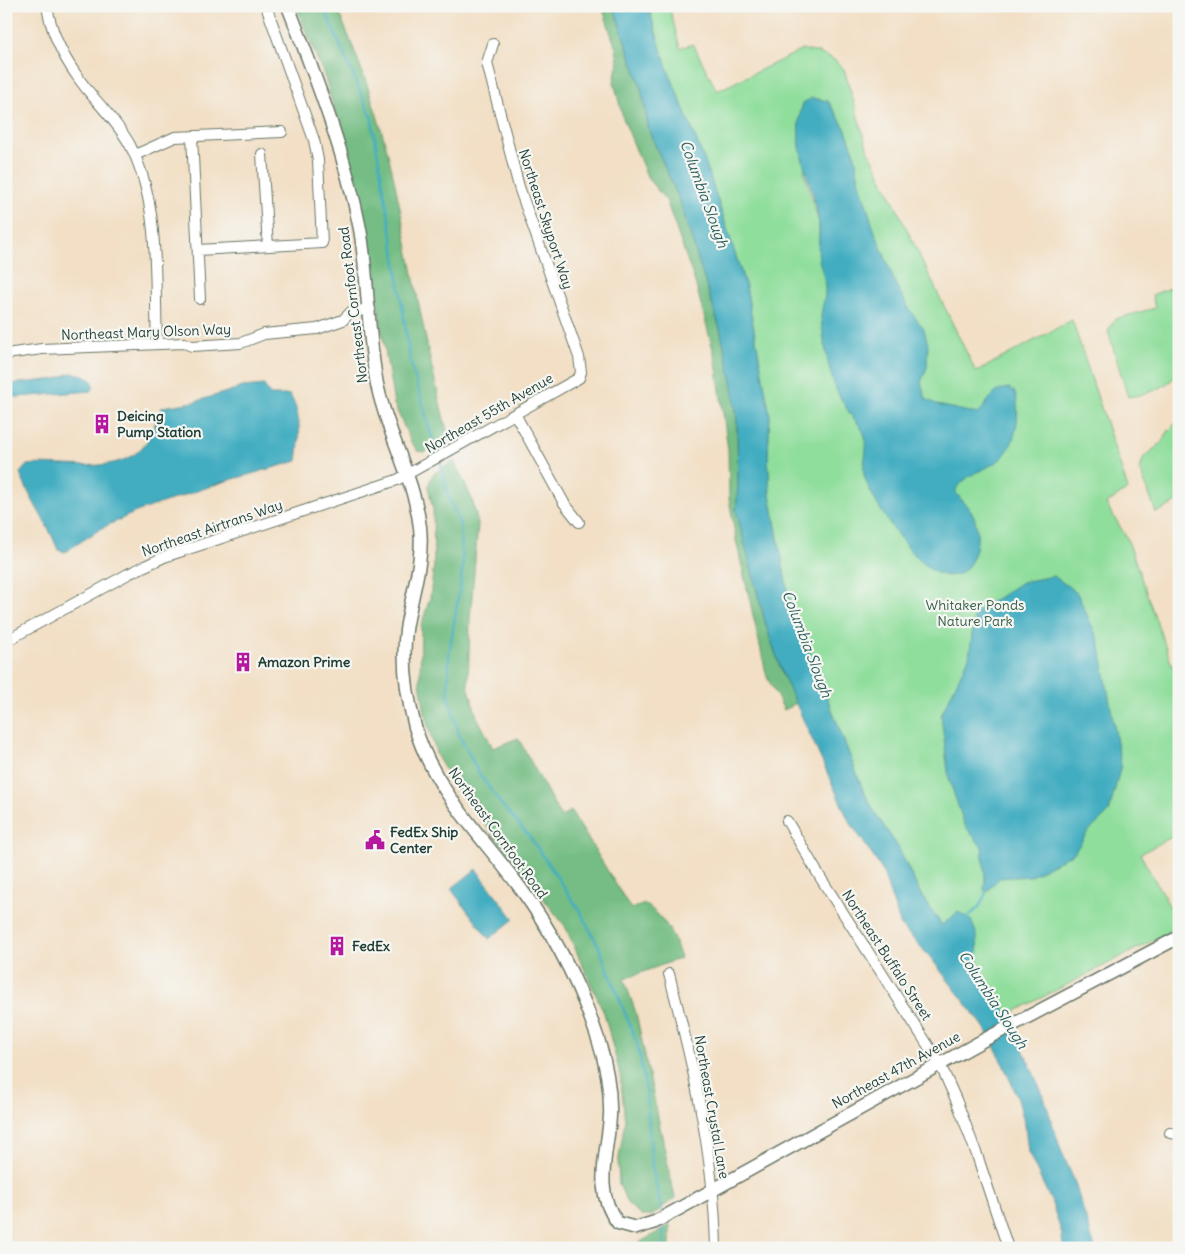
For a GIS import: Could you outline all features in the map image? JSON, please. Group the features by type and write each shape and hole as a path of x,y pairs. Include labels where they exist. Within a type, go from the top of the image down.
{"street":[{"path":"47,6 56,39 76,75 113,120 135,155 147,193 151,220 157,344"},
{"path":"198,250 322,243 318,160 314,140 266,6"},
{"name":"Northeast Cornfoot Road","path":"288,6 329,114 352,197 362,245 377,388 416,503 421,540 419,568 406,628 405,648 408,687 414,723 424,751 442,786 534,907 555,940 580,993 599,1041 609,1091 610,1114 603,1165 603,1190 618,1223 629,1227"},
{"name":"Northeast Skyport Way","path":"493,44 486,62 519,187 579,357 581,372"},
{"path":"135,155 168,139 192,136 282,132"},
{"path":"192,136 200,299"},
{"path":"262,154 268,246"},
{"name":"Northeast Mary Olson Way","path":"6,354 42,349 184,343 192,346 241,343 264,334 317,329 343,320 351,312 370,309"},
{"name":"Northeast 55th Avenue","path":"408,475 575,380 581,372"},
{"path":"515,414 564,503 579,522"},
{"name":"Northeast Airtrans Way","path":"6,641 128,574 164,557 386,485 408,475"},
{"name":"Northeast Buffalo Street","path":"788,821 830,893 940,1064 970,1137 1008,1248"},
{"name":"Northeast 47th Avenue","path":"629,1227 643,1226 655,1222 982,1041 1179,937"},
{"name":"Northeast Crystal Lane","path":"669,974 696,1080 713,1189 716,1248"}],"green space":[{"path":"296,6 336,6 361,69 383,135 394,179 425,337 447,431 443,442 424,452 418,451 411,442 394,404 360,198 325,78"},
{"path":"602,6 613,6 641,87 649,131 679,199 720,329 733,386 737,421 738,485 736,511 767,629 783,675 796,703 784,710 767,677 736,540 729,498 728,450 716,361 695,282 666,200 648,179 623,118 614,82 618,61 616,49"},
{"name":"Whitaker Ponds Nature Park","path":"648,6 669,6 680,48 693,44 717,91 802,50 816,52 833,59 844,69 867,147 976,372 1072,320 1128,489 1106,504 1127,538 1179,685 1179,833 1140,854 1179,923 1179,927 1008,1015 966,949 942,925 922,897 898,847 875,813 863,790 789,599 770,494 768,454 770,415 746,287 706,164 666,65","holes":["828,101 845,128 854,151 859,181 873,228 819,258 819,223 804,171"]},
{"path":"1179,284 1179,373 1168,383 1156,390 1128,397 1108,331 1115,319 1155,308 1152,295"},
{"path":"1179,420 1179,501 1156,513 1140,469 1144,457 1162,442 1169,430"},
{"path":"454,461 472,499 478,524 470,620 468,685 477,717 493,748 518,738 561,817 571,811 631,909 645,904 653,910 668,928 681,958 624,979 636,1013 675,1198 651,1216 641,1216 627,1203 619,1184 618,1164 625,1121 620,1074 604,1013 565,926 454,785 437,756 426,719 420,682 421,626 430,598 434,564 433,509 428,486 433,474"},
{"path":"670,1225 670,1248 630,1248"}],"water":[{"path":"613,6 648,6 666,65 706,164 746,287 770,415 768,454 770,494 789,599 863,790 875,813 898,847 922,897 942,925 958,912 971,920 977,935 978,968 1008,1015 1044,1097 1061,1150 1074,1180 1095,1248 1063,1248 1062,1234 1051,1201 1028,1152 1025,1125 1017,1096 999,1055 984,1027 930,957 901,926 882,870 848,819 783,675 767,629 736,511 738,485 737,421 733,386 720,329 679,199 649,131 641,87"},
{"path":"812,98 828,101 845,128 854,151 859,181 874,229 896,285 911,312 924,329 928,345 927,368 921,382 926,399 938,405 978,414 998,391 1009,388 1015,392 1018,411 1016,431 1008,450 995,463 970,476 956,489 956,493 974,517 977,543 969,565 961,572 952,576 940,574 919,560 900,538 881,511 864,475 866,442 864,434 842,401 832,380 821,318 825,292 818,255 819,225 817,209 800,149 799,119 803,103"},
{"path":"71,373 80,374 93,382 93,389 91,391 19,397 10,397 6,394 6,386 11,384 56,379"},
{"path":"264,385 270,395 290,395 294,403 299,427 297,461 223,482 136,512 102,528 65,552 58,550 20,473 27,465 90,466 121,461 134,455 144,445 150,436 162,407 194,402 243,387"},
{"path":"1054,576 1077,593 1099,641 1121,765 1109,812 1087,833 1074,853 1031,876 999,878 986,893 984,890 985,877 982,847 965,826 949,779 941,715 969,657 975,613 1022,582"},
{"path":"476,869 514,919 489,939 451,889"}],"waterway":[{"name":"Columbia Slough","path":"323,6 371,116 392,236 410,360 437,455"},
{"name":"Columbia Slough","path":"440,460 448,496 460,524 463,566 449,655 448,695 459,735 480,775 501,804 530,837 580,911 599,947 637,1043 647,1095 652,1166 662,1213"},
{"path":"966,919 979,907 986,893"},
{"name":"Columbia Slough","path":"663,1221 664,1248"}],"place":[{"name":"Deicing Pump Station","path":"102,424"},
{"name":"Amazon Prime","path":"243,662"},
{"name":"FedEx Ship Center","path":"375,840"},
{"name":"FedEx","path":"337,946"}]}
